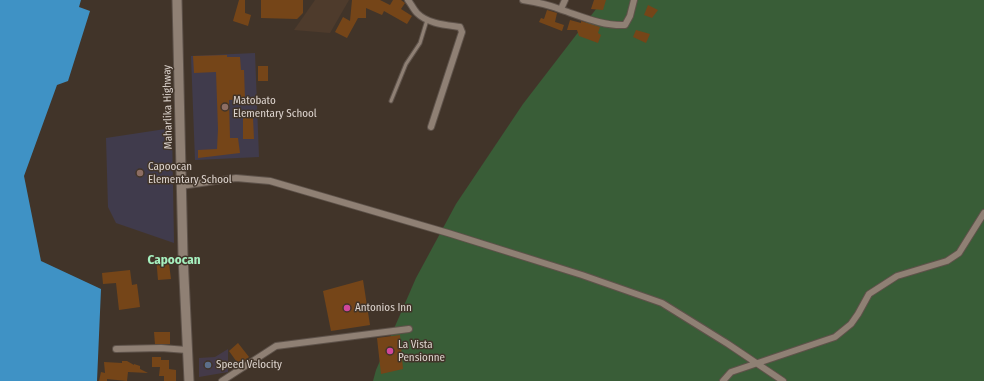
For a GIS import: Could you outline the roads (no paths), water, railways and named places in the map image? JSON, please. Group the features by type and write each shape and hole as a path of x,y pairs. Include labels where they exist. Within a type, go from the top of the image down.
{"main road":[{"name":"Maharlika Highway","path":"177,0 183,256 189,381"}],"street":[{"path":"408,0 417,13 427,20 439,24 460,27 462,32 431,127"},
{"path":"523,0 561,9 581,17 613,26 625,25 630,16 634,0"},
{"path":"561,9 565,0"},
{"path":"181,186 236,178 270,181 582,275 662,303 758,363 783,381"},
{"path":"723,381 731,372 835,337 851,324 869,294 897,276 947,261 959,253 984,213"},
{"path":"222,381 276,346 409,329"},
{"path":"116,350 161,348 187,350"}],"lane":[{"path":"392,101 406,64 420,43 427,20"}],"water":[{"path":"0,0 81,0 79,7 90,11 68,81 57,85 24,176 41,261 101,289 97,381 0,381"}],"place":[{"name":"Matobato Elementary School","path":"225,107"},
{"name":"Capoocan Elementary School","path":"140,173"},
{"name":"Antonios Inn","path":"347,308"},
{"name":"La Vista Pensionne","path":"390,351"},
{"name":"Speed Velocity","path":"208,365"}],"district":[{"name":"Capoocan","path":"174,260"}]}
